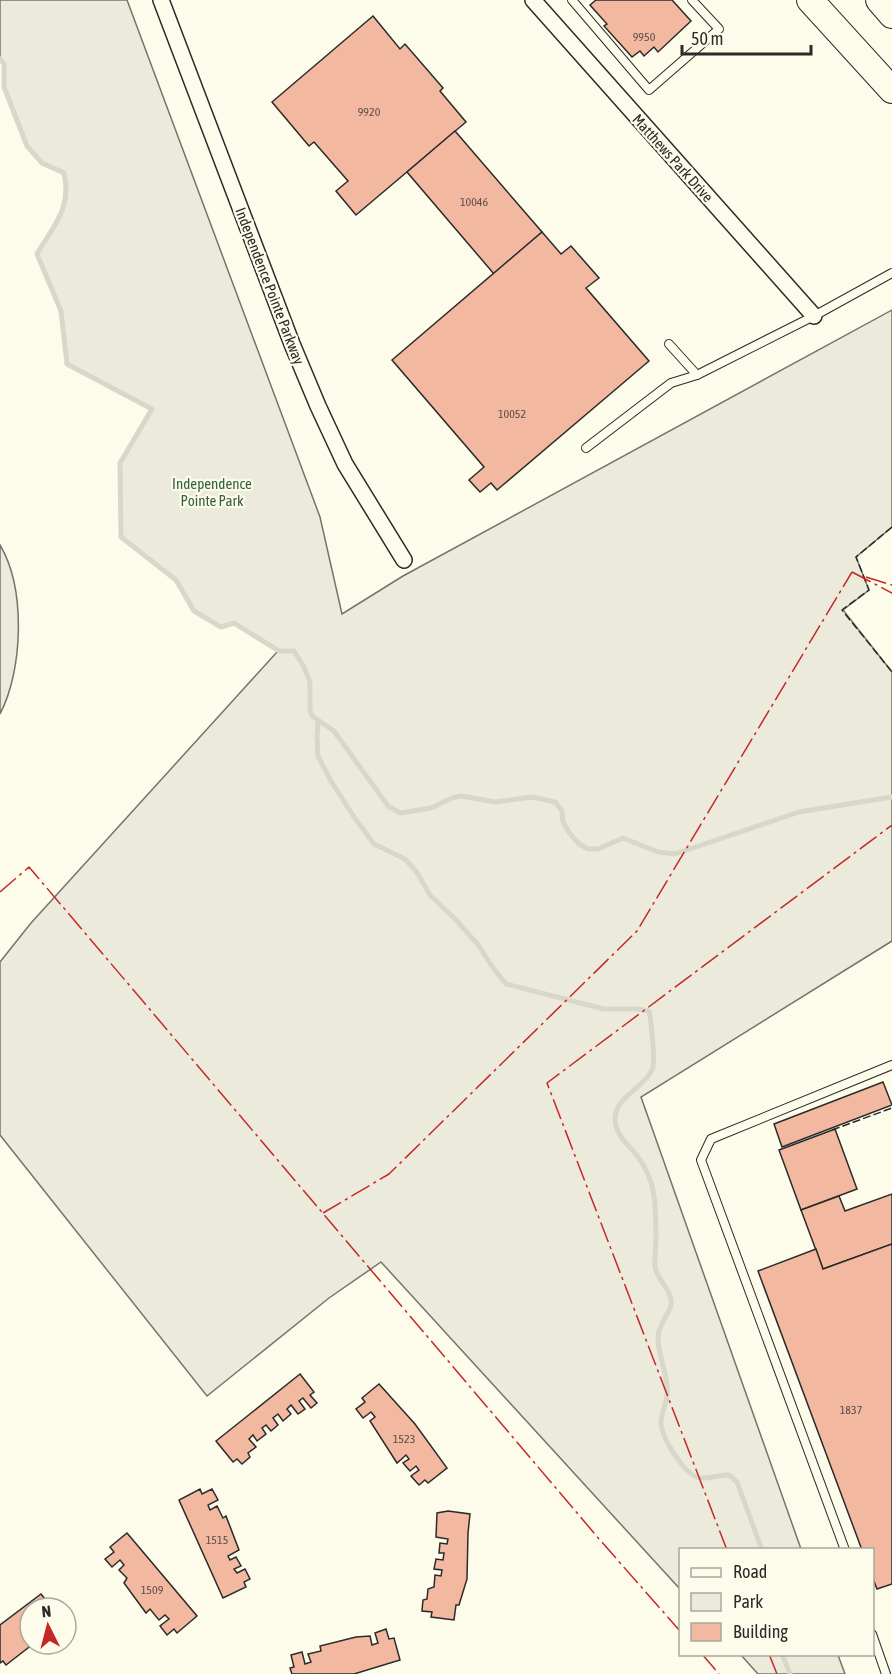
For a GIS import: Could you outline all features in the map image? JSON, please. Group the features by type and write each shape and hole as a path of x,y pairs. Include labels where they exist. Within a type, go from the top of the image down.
{"highway":[{"path":"810,0 892,90"},
{"path":"879,0 892,15"}],"street":[{"name":"Independence Pointe Parkway","path":"161,0 292,344 318,406 345,464 404,561"},
{"name":"Matthews Park Drive","path":"533,0 814,316"}],"lane":[{"path":"572,0 649,90 719,29 692,0"},
{"path":"586,448 671,383 697,375 814,316 892,273"},
{"path":"669,345 697,375"},
{"path":"844,1548 700,1160 711,1139 892,1065"},
{"path":"874,1637 886,1674"}],"green space":[{"name":"Independence Pointe Park","path":"0,0 127,0 320,517 342,614 403,576 892,310 892,527 856,557 869,590 843,610 892,672 892,941 641,1097 801,1548 679,1548 679,1588 381,1262 329,1298 207,1396 0,1135 0,962 31,923 278,651 235,623 221,627 194,611 176,580 121,537 120,463 152,409 67,364 61,311 37,254 60,216 66,196 64,173 42,163 27,146 4,87 4,64 0,59"},
{"path":"0,545 14,584 18,630 13,675 8,696 0,714"},
{"path":"742,1656 838,1656 845,1674 758,1674"}],"building":[{"path":"596,0 672,0 691,21 658,52 654,47 644,56 640,51 632,57 604,26 607,24 590,5"},
{"path":"373,16 400,49 405,44 443,88 440,91 466,122 356,215 336,191 348,181 314,142 309,146 272,102"},
{"path":"455,131 542,232 494,274 407,172"},
{"path":"542,232 561,254 571,246 599,278 586,288 649,361 497,490 491,483 480,492 469,480 484,467 392,360"},
{"path":"883,1082 892,1105 782,1147 774,1124"},
{"path":"835,1129 857,1189 801,1210 779,1150"},
{"path":"892,1194 892,1244 823,1269 801,1210 839,1196 845,1211"},
{"path":"892,1244 892,1584 877,1589 874,1581 874,1548 861,1548 758,1271 816,1249 823,1269"},
{"path":"300,1374 314,1392 310,1395 317,1403 311,1408 303,1398 299,1401 305,1409 298,1414 291,1405 287,1409 291,1414 283,1421 278,1414 273,1418 278,1425 271,1431 266,1425 262,1428 266,1434 257,1441 253,1435 249,1439 256,1447 248,1453 250,1457 242,1464 237,1459 233,1462 216,1441"},
{"path":"379,1384 415,1424 447,1468 428,1483 425,1480 419,1485 411,1476 419,1470 416,1466 410,1471 403,1463 409,1459 406,1455 397,1463 370,1421 375,1417 371,1412 363,1418 356,1409 365,1402 362,1398"},
{"path":"200,1489 202,1494 212,1489 218,1500 208,1505 210,1510 217,1506 223,1518 226,1516 239,1550 228,1556 230,1560 236,1557 241,1566 234,1569 237,1573 245,1569 250,1579 244,1582 246,1587 223,1598 179,1500"},
{"path":"448,1511 470,1514 467,1579 459,1605 456,1605 454,1620 431,1617 432,1612 422,1611 423,1600 427,1599 428,1589 434,1587 435,1575 441,1576 442,1570 434,1569 436,1559 443,1560 444,1553 439,1553 440,1543 447,1544 448,1539 436,1537 437,1513"},
{"path":"127,1533 197,1616 177,1633 174,1629 167,1635 160,1626 169,1619 165,1615 159,1620 150,1609 146,1613 124,1583 127,1578 119,1570 124,1565 120,1560 112,1567 105,1559 114,1552 110,1547"},
{"path":"18,1611 18,1656 6,1665 3,1661 0,1663 0,1625"},
{"path":"386,1629 389,1639 394,1638 400,1660 354,1674 292,1674 290,1668 294,1667 291,1655 302,1652 305,1664 311,1662 308,1654 321,1651 320,1646 370,1636 372,1645 378,1643 375,1633"}],"waterway":[{"path":"0,59 4,64 4,87 27,146 42,163 64,173 66,196 60,216 37,254 61,311 67,364 152,409 120,463 121,537 176,580 194,611 221,627 234,623 279,651 294,651 310,682 312,716 334,731 388,806 400,813 431,808 461,796 495,802 532,797 555,802 562,811 563,822 570,834 579,844 588,849 598,849 623,838 658,852 675,854 799,812 892,797"},
{"path":"318,721 318,756 354,817 374,844 405,859 416,871 430,895 479,946 506,984 604,1009 649,1011 653,1050 652,1070 620,1105 615,1119 617,1130 641,1161 651,1181 656,1215 655,1267 671,1299 670,1308 660,1328 658,1338 667,1393 661,1418 662,1428 674,1453 691,1474 704,1478 729,1475 737,1482 761,1548"},
{"path":"783,1656 790,1674"}],"fence":[{"path":"892,527 856,557 869,590 842,610 892,672"},
{"path":"832,1130 892,1108"}],"power":[{"path":"852,572 892,593"},
{"path":"323,1213 389,1174 637,931 852,572"},
{"path":"866,577 892,585"},
{"path":"726,1548 547,1083 892,825"},
{"path":"0,892 29,867 600,1540 679,1630"},
{"path":"704,1656 719,1674"},
{"path":"770,1656 777,1674"}]}
